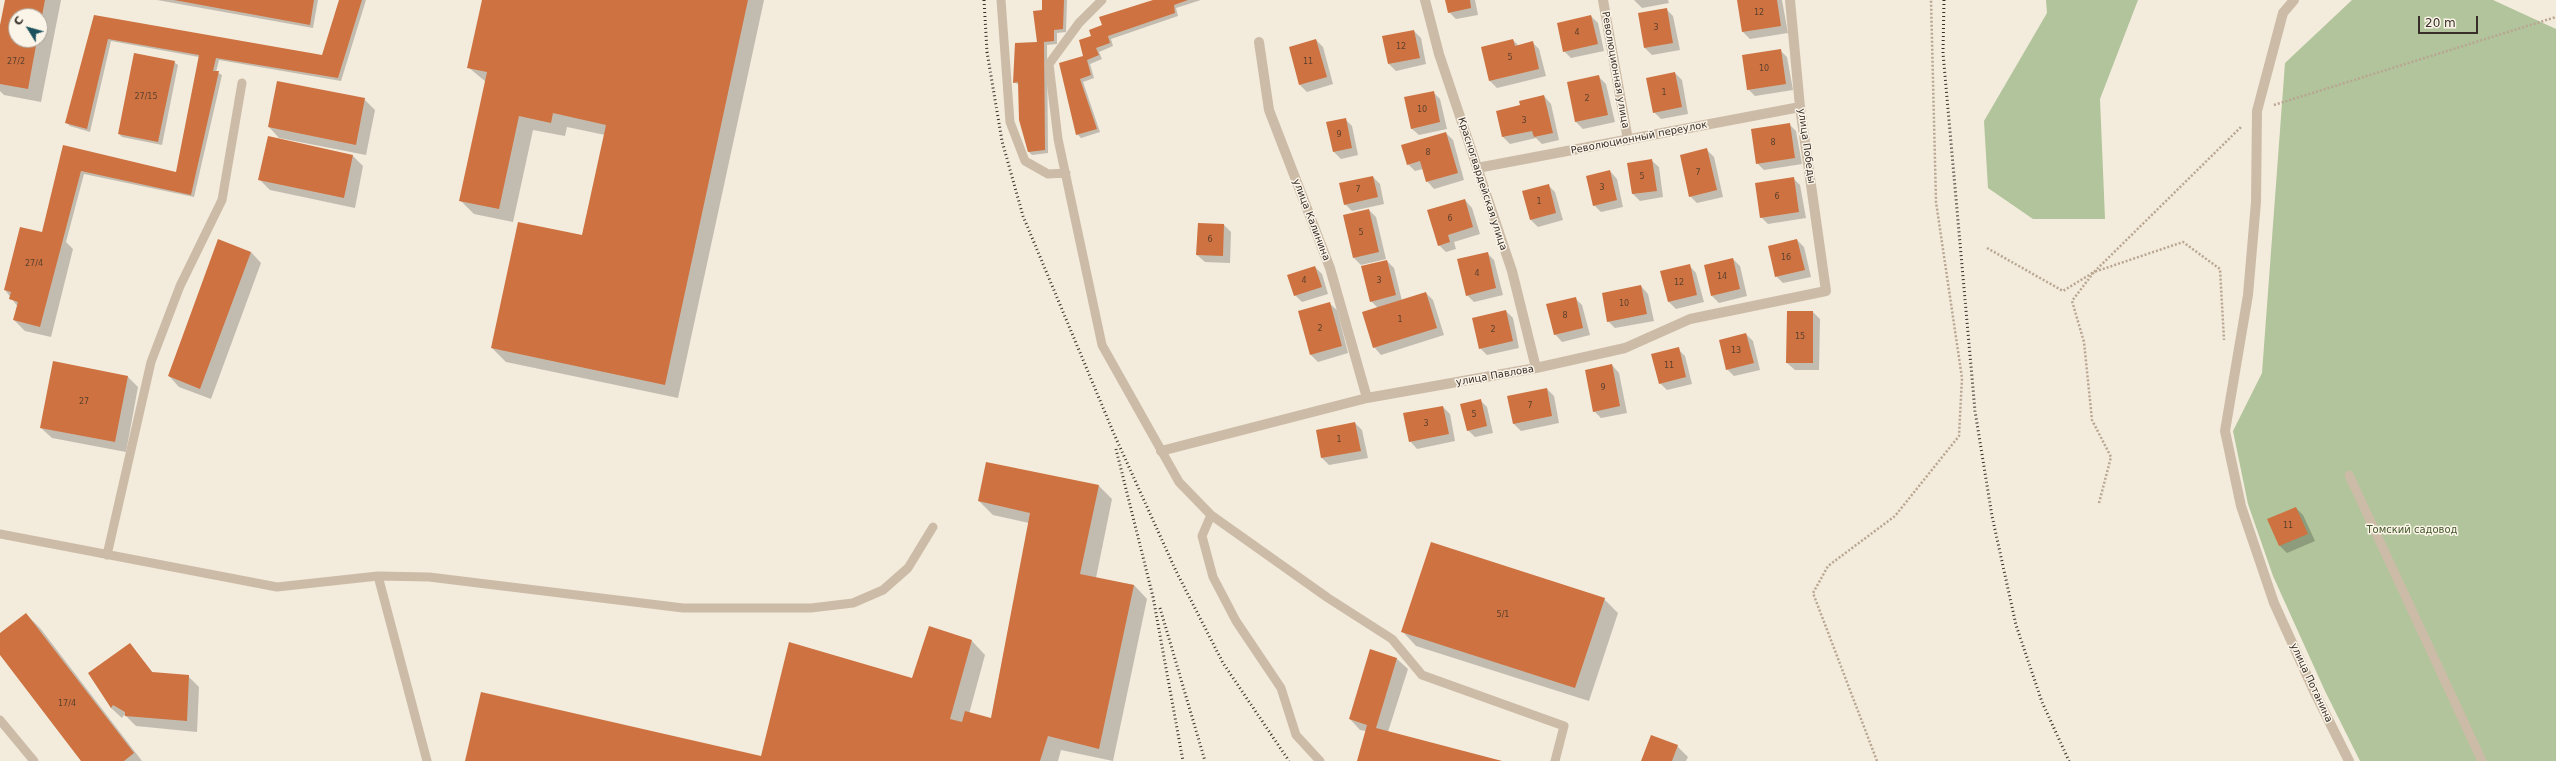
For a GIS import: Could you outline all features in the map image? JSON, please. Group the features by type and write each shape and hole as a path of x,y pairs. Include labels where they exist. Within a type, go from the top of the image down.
{"street":[{"name":"Красногвардейская улица","path":"1425,0 1440,54 1512,271 1536,368"},
{"name":"Революционная улица","path":"1602,0 1628,140"},
{"name":"улица Победы","path":"1790,0 1800,107 1826,291"},
{"name":"улица Потанина","path":"2294,0 2283,13 2257,111 2256,202 2248,295 2225,431 2241,506 2274,603 2314,691 2349,761"},
{"name":"улица Калинина","path":"1259,42 1269,110 1330,268 1367,398"},
{"name":"Революционный переулок","path":"1477,168 1800,107"},
{"name":"улица Павлова","path":"1161,451 1367,398 1536,368 1625,348 1690,319 1826,291"}],"lane":[{"path":"1001,0 1010,122 1025,161 1048,174 1066,173"},
{"path":"1097,1 1049,64 1058,139 1102,345 1179,482 1212,515 1328,598 1392,639 1422,675 1564,726 1555,761"},
{"path":"107,555 151,362 180,286 222,200 242,83"},
{"path":"2349,475 2482,761"},
{"path":"1212,515 1202,536 1213,577 1236,621 1280,688 1296,735 1320,761"},
{"path":"0,534 278,586 378,576 429,577 683,608 811,608 853,603 883,590 908,568 933,527"},
{"path":"378,576 427,761"},
{"path":"0,720 34,761"}],"path":[{"path":"1877,761 1813,593 1828,566 1895,516 1959,436 1962,378 1936,202 1931,0"},
{"path":"2099,503 2111,457 2092,420 2084,342 2072,301 2094,272 2257,111 2556,17"},
{"path":"1987,248 2063,291 2094,272 2183,242 2220,269 2224,347"}],"green space":[{"path":"2046,0 2138,0 2100,99 2105,219 2033,219 1988,188 1984,121 2047,13"},
{"name":"Томский садовод","path":"2352,0 2493,0 2556,29 2556,761 2360,761 2325,691 2273,576 2248,504 2233,431 2262,373 2285,63"}],"building":[{"path":"5,0 45,0 43,8 8,8 8,48 36,48 28,89 0,84 0,25"},
{"path":"174,0 314,0 310,25"},
{"path":"339,0 362,0 338,78 216,58 213,71 219,71 191,195 81,171 40,327 13,320 18,302 9,299 11,292 4,290 20,227 42,232 63,145 176,172 199,55 108,39 87,129 65,123 94,15 322,55"},
{"path":"482,0 748,0 665,385 491,348 518,222 582,235 606,125 553,113 551,123 519,116 499,209 459,201 487,72 467,68"},
{"path":"1042,0 1064,0 1063,29 1054,30 1054,41 1044,42 1045,150 1028,152 1019,120 1018,82 1013,83 1015,43 1037,42 1033,11 1042,10"},
{"path":"1153,0 1188,0 1174,5 1175,13 1108,36 1110,43 1096,48 1099,55 1087,60 1091,75 1080,79 1097,129 1076,135 1059,63 1083,56 1079,40 1091,36 1089,30 1102,25 1099,17"},
{"path":"1445,0 1470,0 1471,8 1448,13"},
{"path":"1737,0 1777,0 1781,26 1742,32"},
{"path":"1667,8 1673,43 1644,48 1638,13"},
{"path":"1591,15 1598,44 1563,52 1557,23"},
{"path":"1414,30 1420,58 1388,64 1382,36"},
{"path":"1316,39 1327,77 1299,85 1289,47"},
{"path":"1513,39 1515,46 1533,41 1539,69 1489,81 1481,47"},
{"path":"1781,49 1786,84 1747,90 1742,55"},
{"path":"134,53 175,61 158,142 118,134"},
{"path":"1675,72 1682,107 1653,113 1646,78"},
{"path":"1599,75 1608,115 1575,122 1567,82"},
{"path":"277,81 365,98 356,145 268,127"},
{"path":"1434,91 1440,122 1411,129 1404,97"},
{"path":"1544,95 1553,133 1534,137 1532,131 1502,137 1496,111 1520,105 1519,101"},
{"path":"1346,118 1352,148 1333,152 1326,122"},
{"path":"1790,123 1795,158 1756,164 1751,129"},
{"path":"1446,132 1458,173 1426,182 1420,161 1407,165 1401,145"},
{"path":"268,136 353,155 344,198 258,180"},
{"path":"1707,148 1717,190 1689,197 1680,155"},
{"path":"1652,159 1657,191 1632,194 1627,163"},
{"path":"1610,170 1617,200 1593,206 1586,176"},
{"path":"1373,176 1378,197 1344,205 1339,183"},
{"path":"1794,177 1799,212 1760,218 1755,183"},
{"path":"1549,184 1556,213 1530,220 1522,191"},
{"path":"1465,199 1473,227 1448,235 1450,242 1438,246 1427,210"},
{"path":"1369,209 1379,252 1353,258 1343,215"},
{"path":"1198,223 1224,224 1223,256 1196,255"},
{"path":"218,239 251,252 200,389 168,376"},
{"path":"1797,239 1805,270 1775,277 1768,246"},
{"path":"1488,252 1496,288 1466,296 1457,259"},
{"path":"1733,258 1740,289 1711,296 1704,265"},
{"path":"1387,260 1396,295 1370,302 1361,266"},
{"path":"1690,264 1697,295 1668,302 1660,271"},
{"path":"1315,266 1322,287 1294,296 1287,275"},
{"path":"1641,285 1647,314 1607,322 1602,293"},
{"path":"1426,292 1437,328 1373,348 1362,312"},
{"path":"1576,297 1583,328 1554,335 1546,304"},
{"path":"1330,302 1342,346 1310,355 1298,311"},
{"path":"1506,310 1513,341 1479,349 1472,318"},
{"path":"1787,311 1813,311 1813,363 1786,363"},
{"path":"1746,333 1754,363 1726,370 1719,340"},
{"path":"1679,347 1686,377 1659,384 1651,354"},
{"path":"53,361 128,376 115,442 40,428"},
{"path":"1612,364 1620,406 1593,412 1585,370"},
{"path":"1547,388 1552,416 1513,424 1507,396"},
{"path":"1481,399 1487,426 1467,431 1460,404"},
{"path":"1443,406 1449,434 1409,442 1403,413"},
{"path":"1355,422 1361,451 1321,458 1316,430"},
{"path":"986,462 1099,485 1080,574 1134,585 1099,749 1048,736 1040,761 465,761 481,692 761,756 789,642 912,678 929,626 972,640 950,719 962,722 965,711 991,718 1030,513 978,501"},
{"path":"2296,507 2308,534 2279,546 2267,519"},
{"path":"1431,542 1605,598 1575,688 1401,632"},
{"path":"26,613 134,753 124,761 81,761 0,655 0,633"},
{"path":"130,643 152,672 189,675 187,721 125,716 125,712 113,705 111,708 88,673"},
{"path":"1370,649 1397,658 1376,728 1502,761 1357,761 1367,725 1349,719"},
{"path":"1651,735 1678,745 1672,761 1641,761"}],"railway":[{"path":"984,0 987,52 1002,141 1023,216 1114,434 1176,571 1223,663 1289,761"},
{"path":"1944,0 1943,53 1975,411 1992,516 2016,625 2042,702 2069,761"},
{"path":"1116,449 1153,597 1183,761"},
{"path":"1160,608 1205,761"}]}
